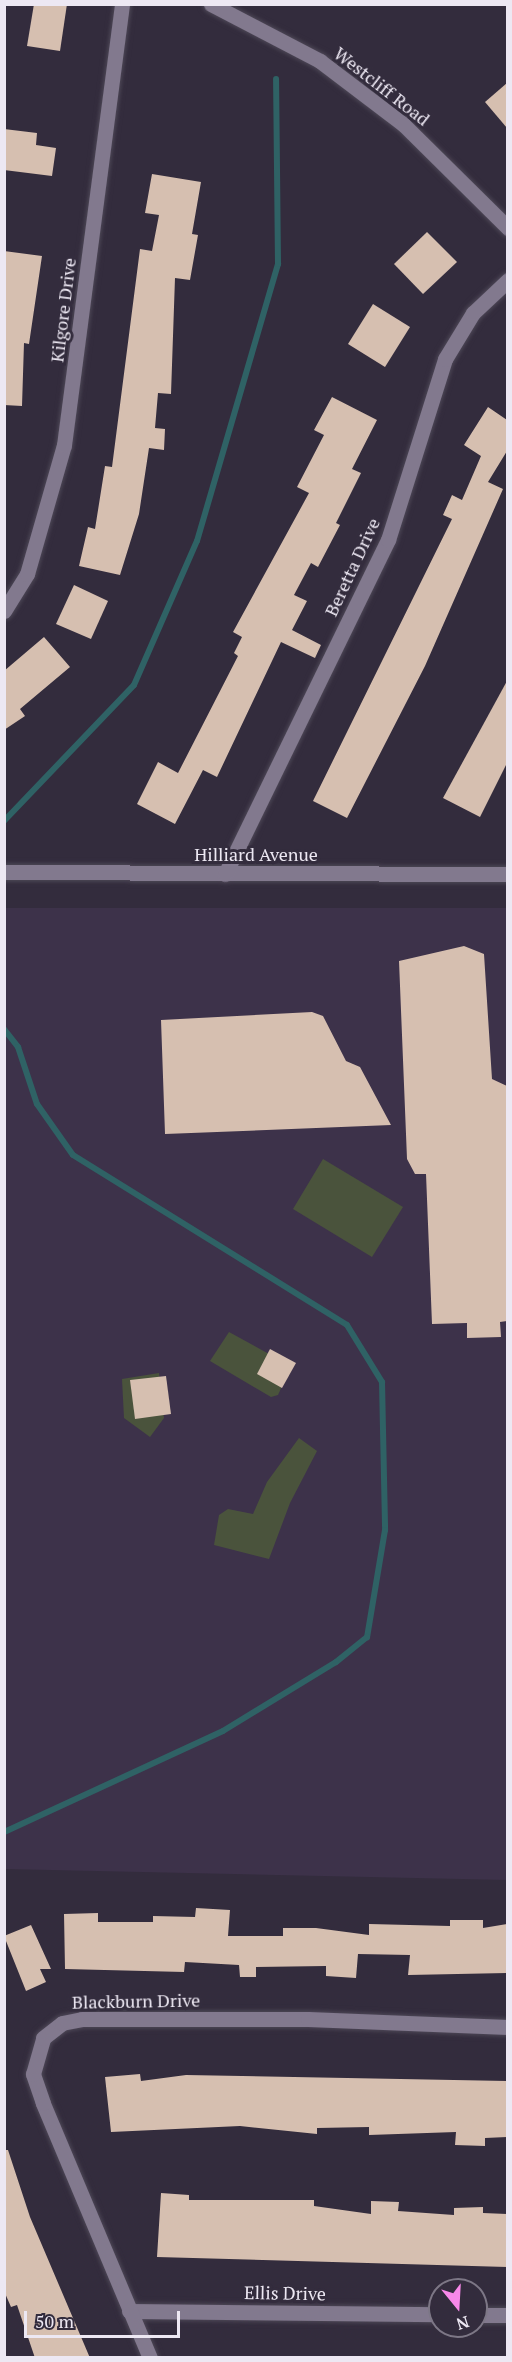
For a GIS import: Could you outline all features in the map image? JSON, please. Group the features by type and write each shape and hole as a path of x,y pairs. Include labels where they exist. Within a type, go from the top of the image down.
{"street":[{"name":"Kilgore Drive","path":"4,611 27,574 64,445 122,4"},
{"name":"Westcliff Road","path":"211,4 320,62 403,124 507,228"},
{"name":"Beretta Drive","path":"225,873 388,540 445,359 473,313 507,280"},
{"name":"Hilliard Avenue","path":"4,872 507,874"},
{"name":"Blackburn Drive","path":"150,2358 33,2074 43,2038 62,2023 308,2019 507,2027"},
{"name":"Ellis Drive","path":"129,2311 428,2314"},
{"path":"488,2315 507,2315"}],"shaded area":[{"path":"5,908 507,908 507,1880 5,1869"}],"green space":[{"path":"323,1159 403,1207 372,1257 293,1209"},
{"path":"229,1332 291,1366 278,1395 271,1397 210,1361"},
{"path":"159,1373 164,1418 150,1437 124,1418 122,1379"},
{"path":"299,1438 317,1451 290,1503 269,1559 214,1545 219,1515 228,1509 253,1514 267,1482"}],"building":[{"path":"34,4 67,4 60,51 27,46"},
{"path":"507,83 507,128 485,102"},
{"path":"4,129 37,133 36,145 56,148 52,176 4,170"},
{"path":"152,174 201,182 192,234 198,235 190,280 175,278 171,394 158,393 155,428 165,429 164,450 149,448 139,514 120,575 79,566 88,527 95,529 105,466 112,467 140,249 152,251 159,215 145,213"},
{"path":"427,232 457,262 423,294 394,264"},
{"path":"4,251 42,256 29,344 24,343 22,406 4,405"},
{"path":"373,304 410,327 385,367 348,344"},
{"path":"332,397 377,420 352,469 361,473 336,523 340,525 318,567 311,563 294,595 307,601 292,630 321,645 315,658 281,642 217,777 203,770 175,824 137,804 158,762 178,773 238,656 234,653 242,637 233,632 309,493 297,487 324,435 314,430"},
{"path":"488,407 507,420 507,451 488,482 503,489 425,666 347,818 313,801 452,519 443,515 452,495 462,500 481,456 464,445"},
{"path":"74,585 108,601 91,639 56,624"},
{"path":"44,637 70,667 20,709 25,716 4,730 4,671"},
{"path":"507,681 507,763 480,817 443,798"},
{"path":"464,946 484,954 492,1079 507,1086 507,1321 500,1322 501,1337 467,1338 467,1323 432,1324 426,1174 415,1174 407,1159 399,961"},
{"path":"312,1012 323,1016 346,1061 360,1067 391,1125 165,1134 161,1020"},
{"path":"270,1349 296,1363 282,1388 257,1374"},
{"path":"166,1376 171,1414 135,1419 130,1380"},
{"path":"196,1908 230,1910 228,1936 283,1936 283,1928 316,1928 369,1935 369,1924 450,1926 450,1920 483,1920 483,1928 507,1924 507,1973 408,1975 410,1955 358,1954 356,1978 326,1976 326,1966 256,1967 256,1977 240,1977 239,1965 185,1962 184,1972 65,1969 64,1914 98,1913 98,1922 153,1922 153,1916 195,1917"},
{"path":"31,1925 51,1969 40,1969 46,1982 26,1991 4,1936"},
{"path":"140,2074 141,2081 186,2075 507,2081 507,2137 485,2138 485,2146 455,2145 456,2132 369,2135 369,2127 317,2128 317,2134 240,2126 111,2132 105,2077"},
{"path":"4,2150 8,2150 30,2217 90,2358 35,2358 17,2305 11,2307 4,2291"},
{"path":"161,2193 189,2195 189,2200 314,2200 314,2206 371,2214 371,2201 399,2202 398,2211 454,2215 454,2208 483,2207 483,2213 507,2214 507,2267 157,2257"}],"waterway":[{"path":"4,821 134,685 197,541 278,264 276,79"},
{"path":"4,1029 18,1047 37,1104 73,1155 347,1325 382,1382 385,1530 367,1637 336,1662 223,1731 4,1832"}]}
